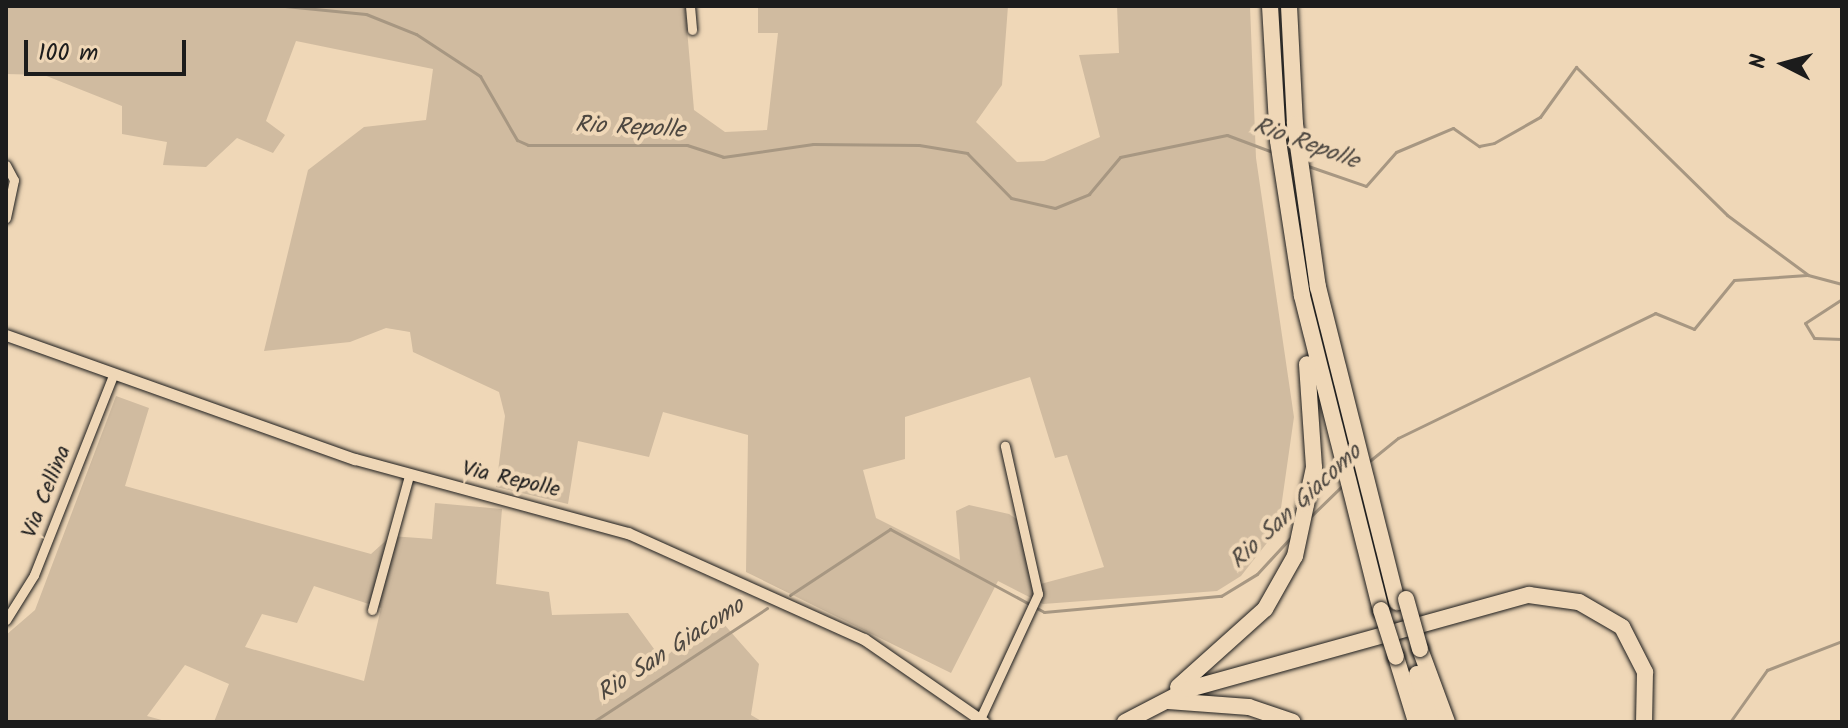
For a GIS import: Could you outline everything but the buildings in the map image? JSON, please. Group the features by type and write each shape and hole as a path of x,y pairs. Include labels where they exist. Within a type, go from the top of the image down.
{"highway":[{"path":"1270,6 1277,122 1288,208 1349,496 1381,610 1447,722"},
{"path":"1289,6 1295,124 1305,200 1356,452 1378,538 1401,600 1416,722"},
{"path":"1139,722 1265,609 1299,543 1310,499 1313,405 1289,270 1288,208"},
{"path":"1125,722 1158,702 1498,599 1556,596 1622,627 1645,672 1644,722"},
{"path":"1409,653 1431,722"},
{"path":"1158,702 1210,701 1293,722"}],"street":[{"path":"690,6 692,30"},
{"path":"6,165 14,180 6,218"},
{"name":"Via Repolle","path":"6,335 409,476 628,533 864,639 982,720 1038,594 1005,446"},
{"name":"Via Cellina","path":"6,620 34,575 114,373"},
{"path":"372,610 409,476"}],"shaded area":[{"path":"6,6 685,6 694,110 725,132 767,130 778,33 758,33 758,6 1008,6 1002,85 976,122 1017,162 1044,161 1100,137 1079,55 1119,53 1117,6 1250,6 1256,158 1294,417 1278,529 1241,576 1217,591 1043,604 998,581 951,673 746,572 748,435 663,412 649,457 578,441 568,504 496,487 505,416 499,392 413,352 410,332 386,328 350,342 264,351 308,170 364,127 426,120 433,69 296,41 266,121 285,135 273,153 237,138 206,167 163,165 167,142 122,134 122,106 44,75 6,74","holes":["1030,377 1055,458 1067,455 1104,567 1033,586 1018,520 1009,514 969,505 956,511 960,560 876,518 863,470 905,459 905,417"]},
{"path":"116,396 149,408 125,486 371,554 391,536 432,539 435,503 502,509 496,584 549,592 552,615 628,613 662,660 715,614 759,664 751,715 763,722 214,722 229,684 185,665 147,716 169,722 6,722 6,635 35,610","holes":["314,586 381,608 364,681 245,647 262,614 297,623"]}],"waterway":[{"name":"Rio Repolle","path":"285,6 366,14 416,34 480,76 517,140 528,145 687,145 723,157 813,144 919,145 967,153 1011,198 1055,208 1089,194 1120,157 1227,135 1275,153"},
{"name":"Rio Repolle","path":"1308,166 1366,186 1396,152 1453,128 1479,146 1494,143 1540,117 1576,67 1727,215 1808,275 1842,284"},
{"name":"Rio San Giacomo","path":"1367,463 1398,438 1655,313 1694,329 1734,280 1807,275"},
{"name":"Rio Repolle","path":"1842,299 1805,323 1814,338 1842,339"},
{"path":"1309,518 1344,484"},
{"name":"Rio San Giacomo","path":"790,595 890,529 1044,612 1221,596 1257,574 1293,535"},
{"name":"Rio San Giacomo","path":"593,722 767,608"},
{"path":"1730,722 1767,670 1842,641"}]}
